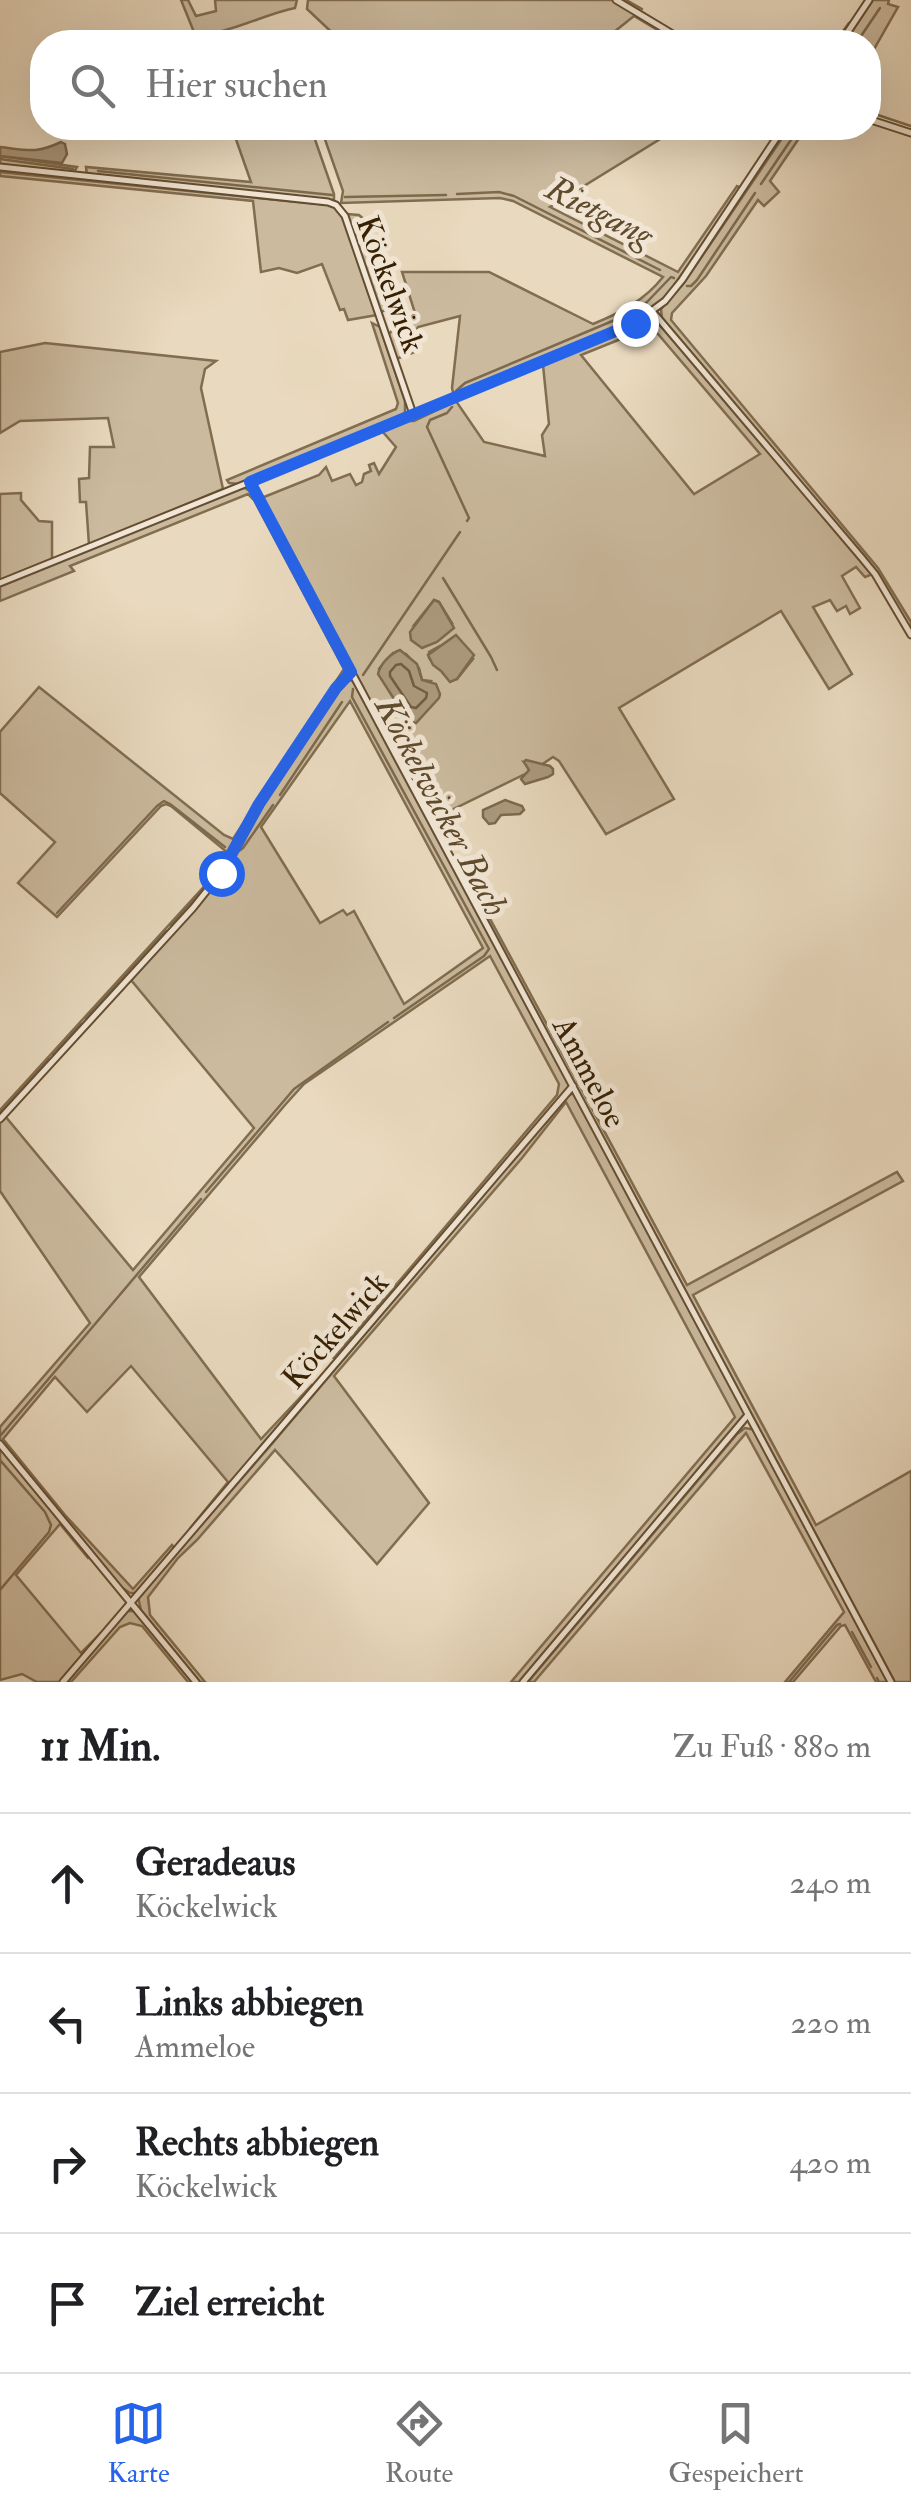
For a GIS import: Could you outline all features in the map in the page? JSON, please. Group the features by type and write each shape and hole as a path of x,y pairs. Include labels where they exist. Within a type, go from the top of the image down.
{"street":[{"path":"616,0 666,30"},
{"path":"848,30 869,0"},
{"path":"881,123 911,133"},
{"path":"0,583 612,333 653,312 682,280 775,140"},
{"name":"Köckelwick","path":"0,167 336,205 345,216 413,415"},
{"path":"653,312 861,557 911,635"},
{"name":"Ammeloe","path":"250,482 890,1682"},
{"path":"0,1119 221,873 259,804 336,688 351,672"},
{"name":"Köckelwick","path":"63,1682 573,1086"},
{"path":"523,1682 748,1416"},
{"path":"0,1444 196,1682"}],"shaded area":[{"path":"181,0 188,0 196,16 216,11 215,0 297,0 295,8 225,30 193,30"},
{"path":"308,0 612,0 663,30 634,16 616,30 329,30 307,9"},
{"path":"873,0 889,0 888,4 898,7 881,37 881,30 853,30"},
{"path":"236,140 315,140 334,199 87,176 86,167 251,182"},
{"path":"325,140 659,140 550,207 678,272 737,186 741,188 668,294 650,310 631,322 454,396 460,316 418,327 414,335 420,350 396,359 388,335 404,317 415,313 402,272 489,272 593,324 631,305 663,277 513,201 500,198 341,203 343,191"},
{"path":"781,140 798,140 770,181 779,192 764,206 758,200 706,276 672,313 671,320 878,568 911,622 911,631 878,577 662,319 661,309 684,283"},
{"path":"0,156 77,167 73,174 0,166"},
{"path":"0,172 335,207 343,217 377,315 348,320 344,309 340,310 322,264 297,273 279,268 261,272 253,201 0,176"},
{"path":"347,214 359,215 366,221 385,310 380,313"},
{"path":"648,319 657,321 873,574 865,577 856,567 842,576 860,608 850,614 846,606 837,611 830,600 813,607 852,674 829,689 781,611 619,708 674,799 606,834 553,757 541,765 524,762 529,772 433,819 263,501 264,497 319,475 326,467 332,481 350,474 356,485 371,471 369,465 374,463 379,474 396,447 382,431 456,401 484,442 545,456 542,435 549,424 543,365","holes":["648,328 658,334 760,454 694,494 581,355","434,600 452,623 414,625","440,646 473,659 457,679 445,675 429,658 429,652","393,653 406,654 419,668 422,680 431,681 408,721 379,669"]},
{"path":"372,323 380,327 405,401 405,413 239,484 229,483 227,480 396,409 398,403"},
{"path":"45,343 216,361 205,369 201,388 223,489 89,545 86,502 80,502 79,479 89,478 90,447 114,447 108,418 20,421 0,433 0,352"},
{"path":"241,488 254,494 347,668 260,800 219,872 0,1116 0,1110 209,881 228,853 166,804 57,917 18,883 55,842 0,793 0,732 39,687 233,839 344,669 248,494 70,566 74,571 0,601 0,586"},
{"path":"21,493 21,500 39,521 52,522 52,559 0,580 0,494"},
{"path":"346,682 354,682 569,1083 568,1088 337,1359 334,1358 557,1095 559,1084 490,956 304,1084 285,1105 139,1277 261,1439 315,1386 192,1526 228,1482 131,1366 87,1412 55,1377 3,1439 133,1589 172,1545 175,1549 136,1593 130,1593 0,1440 0,1427 90,1323 0,1191 0,1122 5,1116 133,1270 254,1128 131,980 217,883 260,806","holes":["350,701 483,948 404,1004 354,911 347,915 343,910 320,923 261,827"]},
{"path":"481,902 687,1285 897,1172 903,1181 693,1295 816,1525 911,1471 911,1682 895,1682 480,907"},
{"path":"571,1094 575,1094 746,1416 522,1682 511,1682 735,1417 566,1102 334,1376 429,1503 377,1564 275,1450 148,1597 150,1615 205,1682 200,1682 141,1610 138,1597"},
{"path":"745,1428 756,1430 890,1682 876,1682 845,1625 793,1682 785,1682 844,1612 746,1433 534,1682 528,1682 737,1434"},
{"path":"0,1446 91,1555 88,1558 60,1524 16,1575 81,1653 101,1633 61,1682 37,1682 22,1674 0,1680"},
{"path":"126,1611 137,1611 195,1682 188,1682 142,1626 130,1623 120,1627 71,1682 66,1682"}],"water":[{"path":"61,142 67,154 62,163 0,156 0,147 38,150"},
{"path":"434,600 454,628 422,648 411,640 410,632"},
{"path":"456,635 474,655 457,679 450,682 428,655"},
{"path":"400,650 417,664 422,680 436,684 440,694 416,723 408,721 378,674 386,659"},
{"path":"526,760 550,766 553,774 525,784 521,779 529,770"},
{"path":"505,800 524,810 520,814 501,815 489,824 483,810"}],"waterway":[{"path":"626,0 642,9"},
{"name":"Köckelwicker Bach","path":"865,30 880,8"},
{"path":"844,30 849,23"},
{"path":"881,116 911,126"},
{"name":"Köckelwicker Bach","path":"761,184 791,140"},
{"name":"Rietgang","path":"0,159 73,169"},
{"name":"Rietgang","path":"98,171 332,195"},
{"name":"Rietgang","path":"457,194 499,192 514,196 660,270"},
{"name":"Köckelwicker Bach","path":"687,286 697,280 755,193"},
{"name":"Rietgang","path":"345,197 446,195"},
{"name":"Köckelwicker Bach","path":"456,391 465,383 622,317 674,278"},
{"name":"Köckelwicker Bach","path":"452,407 430,420 427,427 469,518 467,521"},
{"name":"Köckelwicker Bach","path":"363,675 460,532"},
{"path":"443,578 497,670"},
{"name":"Köckelwicker Bach","path":"353,689 352,697 489,949 394,1018"},
{"path":"280,795 342,702"},
{"path":"57,913 164,801 225,847"},
{"path":"239,851 273,805"},
{"path":"171,925 204,888"},
{"path":"86,1018 166,931"},
{"name":"Köckelwicker Bach","path":"206,1192 294,1089 388,1022"},
{"path":"53,1055 81,1024"},
{"path":"0,1113 49,1059"},
{"name":"Köckelwicker Bach","path":"1,1435 201,1199"},
{"name":"Köckelwicker Bach","path":"0,1460 45,1512 51,1525 0,1590"},
{"path":"789,1682 840,1624"},
{"path":"852,1632 871,1667"},
{"path":"877,1678 879,1682"}],"route":[{"path":"221,873 259,804 336,688 351,672 250,482 635,323"}]}
